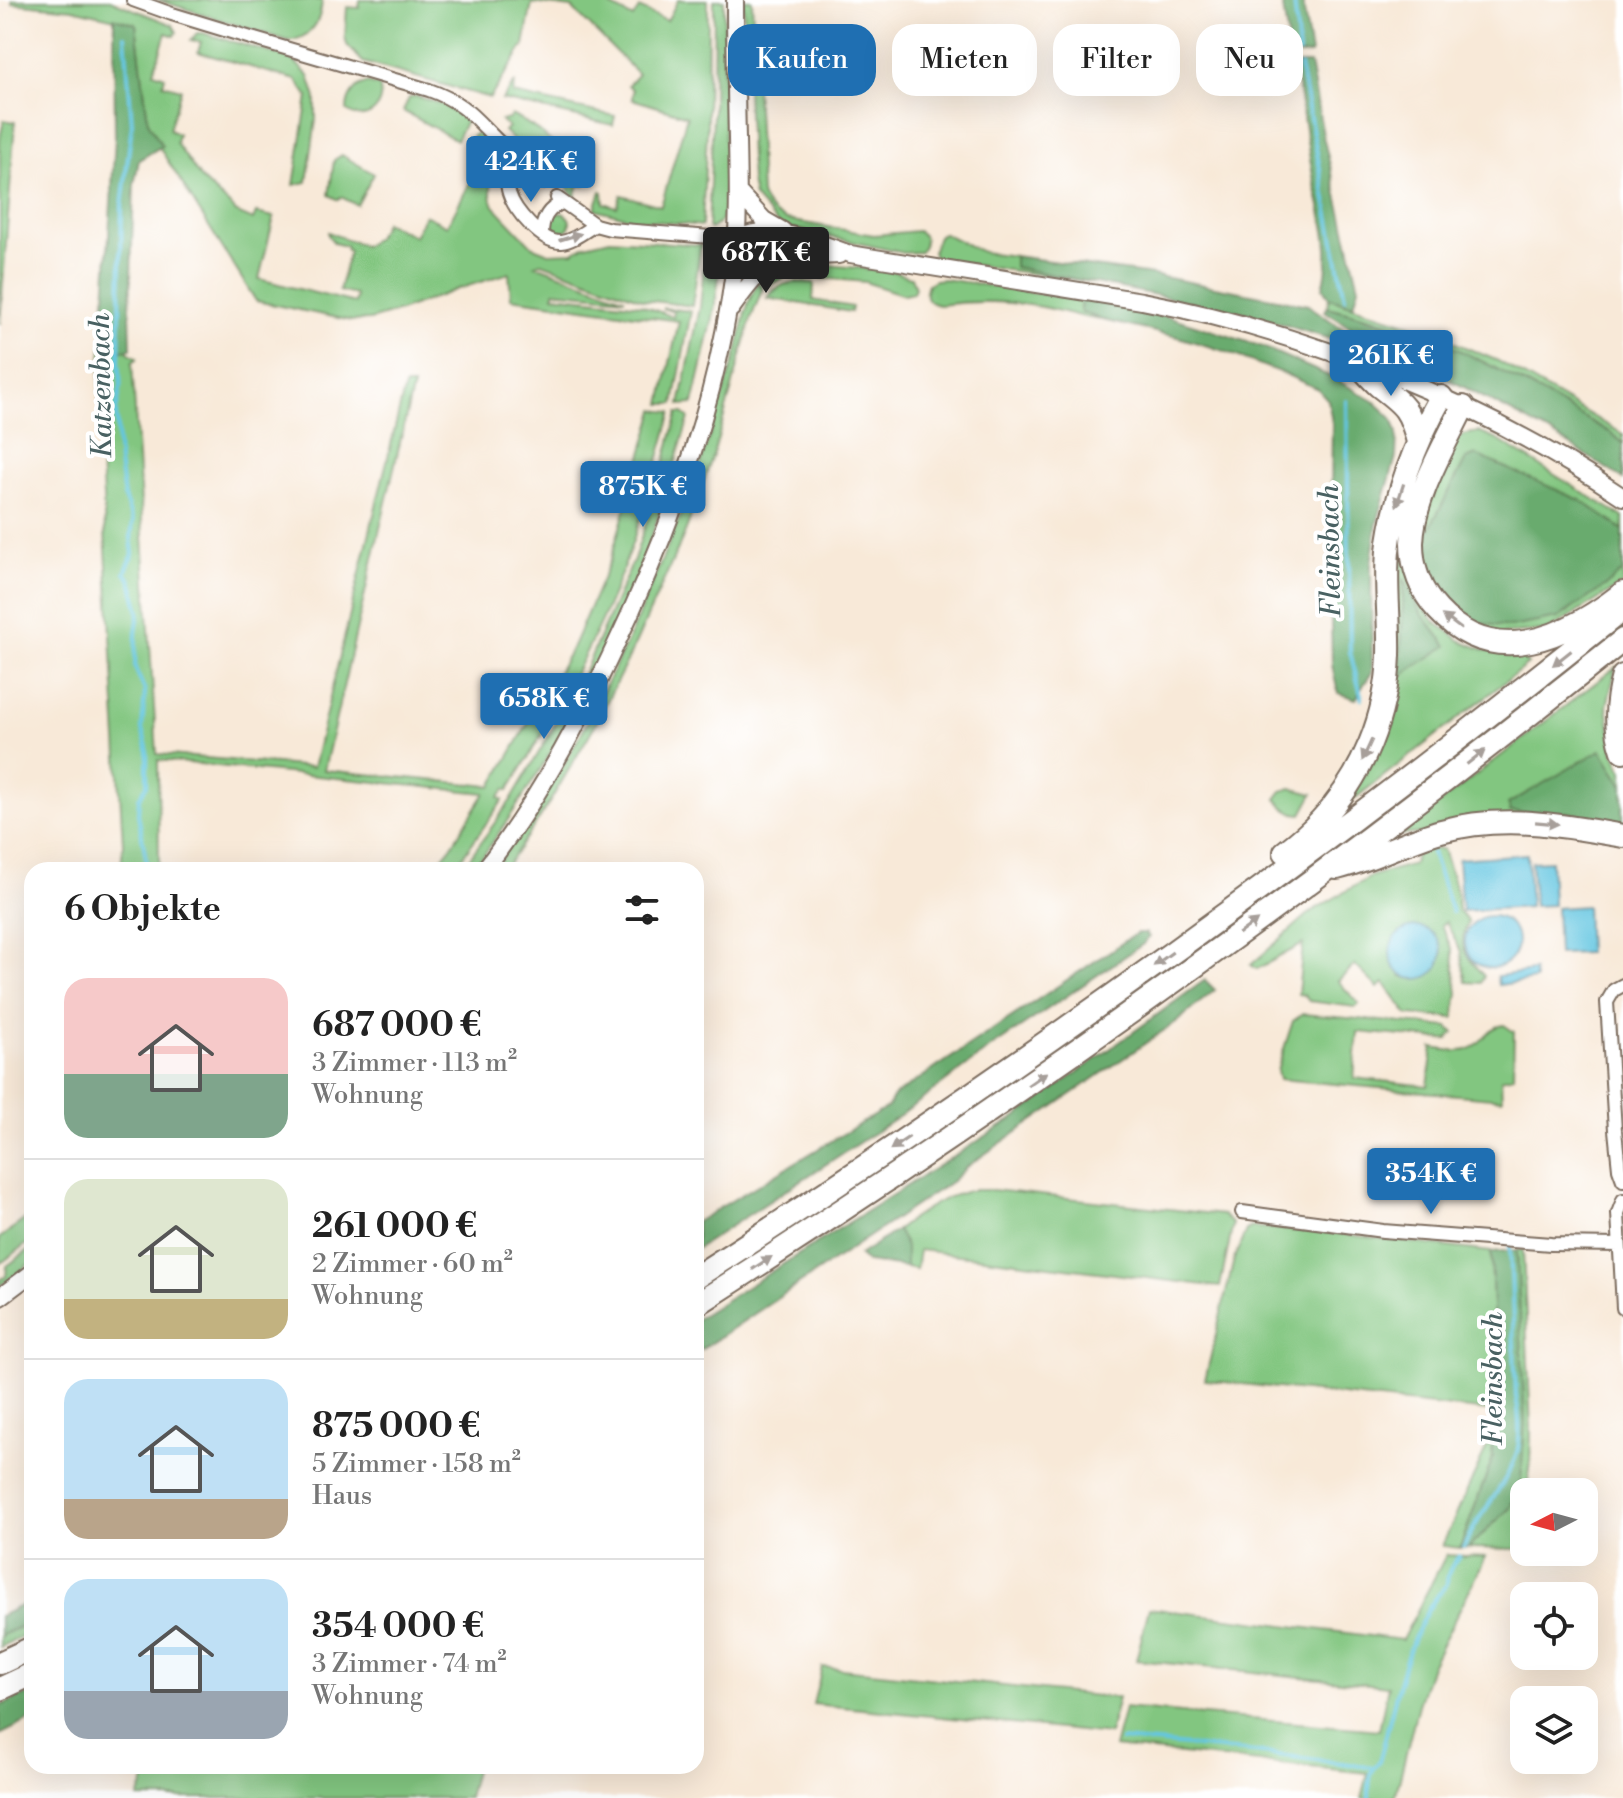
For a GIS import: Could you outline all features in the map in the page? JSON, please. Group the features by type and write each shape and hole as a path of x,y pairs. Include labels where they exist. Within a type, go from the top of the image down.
{"highway":[{"path":"1356,362 1405,407 1418,442"},
{"path":"1249,897 1279,857 1323,818 1346,788 1373,737 1388,672 1387,569 1393,518 1418,442 1441,397"},
{"path":"1463,407 1421,499 1413,531 1417,576 1423,590 1441,614 1463,630 1485,640 1507,643 1536,640 1589,618 1623,593"},
{"path":"704,1272 1004,1073 1249,897 1450,747 1623,609"},
{"path":"704,1300 1025,1088 1324,871 1623,640"},
{"path":"1623,676 1617,718 1623,751"},
{"path":"1324,871 1364,861 1402,843 1444,830 1488,823 1551,823 1623,836"},
{"path":"0,1663 24,1652"},
{"path":"0,1689 24,1678"}],"street":[{"path":"133,0 202,24 439,93 470,112 540,179"},
{"path":"490,862 529,806 591,698 653,560 694,446 727,313 736,239 735,0"},
{"path":"501,144 507,170 507,189 525,220 551,240 561,242 595,225"},
{"path":"738,192 764,220 792,236"},
{"path":"542,234 545,215 560,200 595,225 644,233 736,239 756,232 792,236 850,254 1174,307 1272,333 1356,362 1441,397 1525,438 1623,497"},
{"path":"736,239 758,251 789,256 850,254"},
{"path":"727,313 765,267 789,256"},
{"path":"1623,985 1614,990 1607,1002 1615,1130 1623,1180"},
{"path":"1623,1200 1618,1213 1623,1308"},
{"path":"1242,1212 1383,1231 1551,1244 1621,1244"},
{"path":"0,1297 24,1279"}],"green space":[{"path":"12,0 110,0 173,25 177,32 175,36 166,33 154,72 165,76 163,84 181,89 169,130 178,134 176,143 202,180 235,212 253,220 256,213 274,217 259,279 355,303 356,295 339,291 349,251 346,246 334,243 328,232 364,246 376,238 385,222 414,236 425,215 447,226 482,160 471,143 473,135 479,133 496,154 491,189 494,206 536,248 549,253 573,252 585,245 610,239 701,245 692,306 644,300 542,263 536,265 625,298 554,291 554,295 642,305 673,317 674,312 662,308 691,311 674,404 661,404 679,321 511,298 509,273 370,320 352,321 256,301 159,147 148,122 136,24 73,9 12,3"},
{"path":"158,0 322,0 320,15 309,33 288,41"},
{"path":"360,0 613,0 611,6 633,18 639,8 667,21 678,0 708,0 707,132 702,226 633,219 595,209 601,191 604,203 617,207 621,195 661,206 687,116 632,99 633,90 628,85 638,74 572,8 532,3 524,45 490,98 363,62 347,45 345,37 347,7 359,8"},
{"path":"714,0 724,0 725,207 721,220 710,229 708,227"},
{"path":"743,0 752,0 753,24 744,24"},
{"path":"1282,0 1302,0 1311,54 1303,55 1303,24 1285,24"},
{"path":"114,18 136,24 148,122 162,146 139,160 134,185 131,348 125,350 102,349 115,137"},
{"path":"197,33 292,59 309,76 316,98 316,120 307,182 294,185 308,97 296,80 198,52 201,42 191,40"},
{"path":"1303,64 1310,64 1324,140 1359,287 1354,305 1329,298 1323,288 1327,246 1299,96 1303,96"},
{"path":"515,82 513,94 615,116 613,125 502,100"},
{"path":"368,83 379,86 377,107 368,115 361,116 347,111 352,93"},
{"path":"415,96 444,105 466,121 456,140 403,111 409,98"},
{"path":"747,96 756,96 761,194 767,207 787,220 874,235 917,231 923,235 924,246 920,252 904,253 789,228 777,223 754,197"},
{"path":"511,115 544,135 564,154 585,186 579,185 575,197 551,168 522,149 504,131 508,127 501,121 509,119"},
{"path":"4,120 15,122 0,324 0,138"},
{"path":"342,155 374,174 357,205 329,195 334,160"},
{"path":"560,213 567,216 570,223 567,230 560,233 553,230 550,223 553,216"},
{"path":"943,233 982,252 1014,256 1014,267 1124,287 940,260 932,252 938,236"},
{"path":"1014,256 1153,275 1308,305 1366,345 1363,349 1246,313 1014,267"},
{"path":"805,263 892,271 911,277 915,287 913,293 904,295 865,282 799,276 786,277 769,285 763,277 782,267"},
{"path":"704,266 720,267 713,318 693,404 680,405 700,307"},
{"path":"944,279 1081,300 1080,311 1102,320 1020,304 931,303 926,295 928,284"},
{"path":"758,282 762,290 713,456 684,535 595,725 545,810 509,862 499,862 564,764 627,642 693,487 737,352 748,303"},
{"path":"797,282 814,283 813,300 852,307 851,312 767,298 780,286"},
{"path":"1329,298 1415,326 1498,361 1623,434 1623,443 1520,381 1375,319 1327,307"},
{"path":"1081,300 1167,316 1263,347 1331,377 1374,401 1392,418 1397,433 1396,457 1377,523 1371,564 1372,673 1356,699 1338,693 1332,665 1332,423 1328,400 1318,389 1221,350 1102,320 1080,311"},
{"path":"1327,307 1395,326 1461,351 1611,433 1623,443 1623,479 1556,436 1462,386 1383,349 1325,311"},
{"path":"102,349 125,350 137,358 132,363 157,754 313,767 405,386 413,386 324,770 492,786 574,644 610,561 655,410 672,412 630,550 599,627 540,737 508,791 505,789 499,797 503,800 459,862 439,862 485,793 158,760 159,862 122,862 99,385"},
{"path":"678,413 683,413 689,418 662,505 607,647 562,734 510,816 478,862 467,862 511,800 578,686 634,559"},
{"path":"1444,419 1445,423 1418,486 1419,602 1435,622 1460,640 1484,650 1520,654 1528,664 1353,800 1350,796 1373,761 1396,553 1409,494 1440,420","holes":["1405,581 1421,613 1446,645 1401,676"]},
{"path":"1478,432 1498,440 1623,517 1623,530 1580,500 1606,586 1623,571 1623,584 1547,631 1487,635 1427,588 1419,529 1453,443 1463,435"},
{"path":"1476,455 1580,500 1623,530 1623,571 1558,618 1511,627 1469,622 1441,603 1427,568 1425,537 1466,459"},
{"path":"1404,579 1421,613 1447,646 1400,676"},
{"path":"1616,667 1607,706 1614,752 1623,771 1623,786 1601,750 1511,812 1565,812 1623,824 1623,831 1586,824 1398,835"},
{"path":"1601,750 1623,786 1623,824 1565,812 1511,812 1508,804"},
{"path":"1291,788 1313,794 1302,814 1288,810 1276,799 1282,791"},
{"path":"1426,849 1443,849 1457,893 1458,910 1468,922 1463,946 1484,976 1481,983 1466,982 1461,952 1446,922 1441,925 1452,949 1458,993 1454,1018 1408,1015 1384,983 1378,988 1355,965 1338,981 1359,1004 1355,1007 1309,1001 1298,994 1303,944 1257,969 1251,965 1312,911 1372,876 1413,864 1416,856","holes":["1442,955 1428,975 1416,978 1402,976"]},
{"path":"1137,933 1146,933 1149,937 900,1116 704,1244 704,1217 888,1107 894,1096"},
{"path":"1205,980 1215,990 1179,1020 969,1165 952,1181 704,1348 704,1314 1019,1115"},
{"path":"1303,1014 1448,1027 1454,1033 1447,1040 1358,1032 1354,1078 1428,1086 1433,1048 1468,1050 1494,1028 1504,1025 1514,1032 1513,1076 1501,1079 1502,1099 1279,1079 1277,1070 1293,1021"},
{"path":"974,1190 1223,1215 1233,1224 1220,1287 919,1250 916,1269 906,1267 906,1247 897,1230 942,1200"},
{"path":"24,1220 24,1246 0,1264 0,1238"},
{"path":"1252,1227 1333,1233 1491,1252 1497,1412 1205,1380 1234,1259 1246,1230"},
{"path":"897,1230 906,1247 906,1267 867,1262 859,1255"},
{"path":"1517,1250 1523,1250 1531,1430 1529,1478 1515,1478 1525,1423"},
{"path":"1517,1250 1525,1423 1521,1478 1510,1478 1510,1508 1468,1548 1460,1548 1493,1457 1491,1438 1497,1412 1491,1252"},
{"path":"24,1254 24,1268 0,1286 0,1280 6,1276 7,1266"},
{"path":"1491,1438 1493,1457 1460,1548 1442,1546"},
{"path":"1510,1508 1510,1549 1468,1548"},
{"path":"1446,1555 1486,1557 1431,1666 1395,1798 1362,1798 1368,1773 1114,1747 1124,1708 1379,1730 1388,1686 1136,1660 1149,1608 1402,1640"},
{"path":"24,1604 24,1625 0,1636 0,1616"},
{"path":"24,1625 24,1636 0,1647 0,1636"},
{"path":"822,1667 1118,1698 1109,1734 813,1704"},
{"path":"24,1696 24,1723 0,1735 0,1706"},
{"path":"148,1774 474,1774 468,1798 138,1798"}],"water":[{"path":"1527,854 1530,907 1462,911 1458,859"},
{"path":"1551,861 1553,905 1534,906 1531,862"},
{"path":"1586,906 1588,953 1558,954 1556,908"},
{"path":"1491,916 1510,923 1517,942 1510,961 1491,968 1472,961 1465,942 1472,923"},
{"path":"1416,927 1435,934 1442,953 1435,972 1416,979 1397,972 1390,953 1397,934"},
{"path":"1534,971 1535,980 1498,985 1497,976"}],"waterway":[{"name":"Fleinsbach","path":"1294,0 1296,24"},
{"name":"Katzenbach","path":"125,36 132,124 122,206 121,385 116,411 124,497 133,521 133,554 125,573 131,580 139,612 135,668 145,691 142,729 147,747 147,785 139,798 138,814 147,862"},
{"name":"Fleinsbach","path":"1303,81 1345,298"},
{"name":"Fleinsbach","path":"1347,401 1350,652 1362,699"},
{"name":"Fleinsbach","path":"1432,853 1452,912"},
{"name":"Fleinsbach","path":"1464,1547 1506,1477 1518,1447 1510,1246"},
{"name":"Fleinsbach","path":"1369,1798 1371,1774 1379,1762 1411,1645 1432,1603 1447,1584 1450,1569 1459,1556"},
{"path":"1121,1740 1373,1767"}],"tunnel":[{"path":"540,179 557,198"}]}
